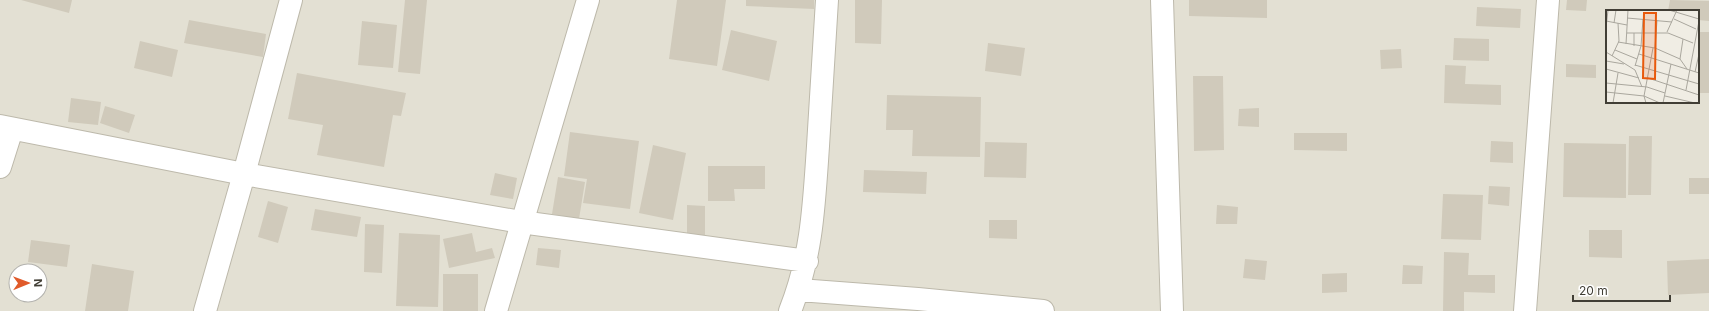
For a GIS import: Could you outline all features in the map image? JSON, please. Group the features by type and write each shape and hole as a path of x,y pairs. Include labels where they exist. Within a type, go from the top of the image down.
{"street":[{"path":"205,311 291,0"},
{"path":"496,311 521,222 588,0"},
{"path":"790,311 807,261 813,220 827,0"},
{"path":"1162,0 1172,311"},
{"path":"1525,311 1548,0"},
{"path":"0,167 6,128 244,174 521,222 807,261"},
{"path":"798,290 918,299 1043,311"}],"shaded area":[{"path":"0,0 1709,0 1709,311 0,311"}],"building":[{"path":"21,0 72,0 69,13"},
{"path":"405,0 427,0 420,74 398,72"},
{"path":"677,0 726,0 717,66 669,59"},
{"path":"746,0 814,0 814,9 746,6"},
{"path":"855,0 882,0 881,44 855,43"},
{"path":"1189,0 1267,0 1267,18 1189,16"},
{"path":"1567,0 1587,0 1586,11 1566,10"},
{"path":"1670,0 1709,1 1709,21 1699,20 1699,10 1668,10"},
{"path":"1477,7 1521,9 1520,28 1476,26"},
{"path":"189,20 266,34 263,57 184,43"},
{"path":"362,21 397,25 393,68 358,65"},
{"path":"731,30 777,41 769,81 722,70"},
{"path":"1699,32 1709,32 1709,93 1699,93"},
{"path":"1454,38 1489,39 1489,61 1453,60"},
{"path":"140,41 178,50 172,77 134,68"},
{"path":"988,43 1025,48 1021,76 985,71"},
{"path":"1401,49 1402,68 1381,69 1380,50"},
{"path":"1566,64 1596,65 1596,78 1566,77"},
{"path":"1445,65 1466,66 1465,84 1501,85 1501,105 1444,103"},
{"path":"297,73 406,93 401,116 393,115 384,167 317,155 323,125 288,119"},
{"path":"1193,76 1223,76 1224,150 1194,151"},
{"path":"887,95 981,97 980,157 912,156 913,130 886,130"},
{"path":"71,98 101,102 98,125 68,122"},
{"path":"105,106 135,115 129,133 100,123"},
{"path":"1259,108 1259,127 1238,126 1239,109"},
{"path":"570,132 639,141 630,209 583,203 587,179 564,176"},
{"path":"1294,133 1347,133 1347,151 1294,150"},
{"path":"1629,136 1652,136 1651,195 1628,195"},
{"path":"1491,141 1513,142 1513,163 1490,162"},
{"path":"985,142 1027,143 1026,178 984,177"},
{"path":"1564,143 1626,144 1626,198 1563,197"},
{"path":"653,145 686,153 673,220 639,213"},
{"path":"708,166 765,166 765,189 734,189 735,201 708,201"},
{"path":"864,170 927,172 926,194 863,192"},
{"path":"495,173 517,178 513,199 490,195"},
{"path":"558,177 585,182 579,219 552,214"},
{"path":"1689,178 1709,178 1709,194 1689,194"},
{"path":"1489,186 1510,187 1509,206 1488,204"},
{"path":"1443,194 1483,195 1481,240 1441,239"},
{"path":"268,201 288,207 278,243 258,237"},
{"path":"687,205 705,206 705,238 687,237"},
{"path":"1217,205 1238,207 1237,224 1216,224"},
{"path":"315,209 361,217 357,237 311,230"},
{"path":"989,220 1017,220 1017,239 989,238"},
{"path":"365,224 384,225 382,273 364,272"},
{"path":"1589,230 1622,230 1622,258 1589,257"},
{"path":"399,233 440,235 438,307 396,306"},
{"path":"472,233 476,252 492,248 495,258 449,268 443,239"},
{"path":"31,240 70,245 67,267 48,265 48,263 28,262"},
{"path":"538,248 561,250 559,268 536,265"},
{"path":"1444,252 1469,253 1468,275 1495,275 1495,293 1464,292 1464,311 1443,311"},
{"path":"1245,259 1267,261 1265,280 1243,278"},
{"path":"1709,259 1709,293 1668,295 1667,261"},
{"path":"92,264 134,271 128,311 85,311"},
{"path":"1403,265 1423,266 1422,284 1402,284"},
{"path":"1347,273 1347,292 1322,293 1322,274"},
{"path":"443,274 478,274 478,311 443,311"}]}
